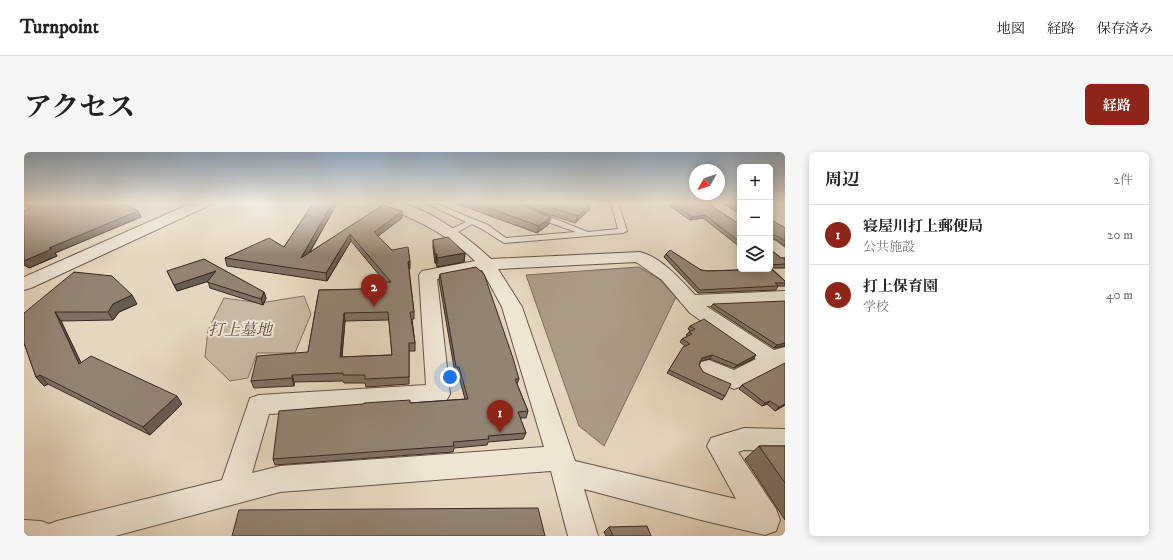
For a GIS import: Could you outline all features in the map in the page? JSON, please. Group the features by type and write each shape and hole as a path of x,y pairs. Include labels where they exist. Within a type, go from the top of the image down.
{"street":[{"path":"24,284 165,220"},
{"path":"427,220 469,246 487,264 512,307 563,464 583,536"},
{"path":"773,246 785,256"},
{"path":"233,491 259,405 438,394 428,275 487,264 640,257 668,276 697,310 779,357"},
{"path":"689,300 785,297"},
{"path":"710,368 734,380 779,357"},
{"path":"57,536 280,479 563,464 706,507 765,520 720,446 744,439 785,440"},
{"path":"24,535 41,536"}],"lane":[{"path":"466,220 486,227 504,241 623,231 620,220"},
{"path":"550,220 589,234"},
{"path":"450,233 471,222"}],"green space":[{"name":"打上墓地","path":"304,296 311,314 295,353 257,353 248,378 230,381 205,357 208,330 224,298 260,303"}],"shaded area":[{"path":"639,267 659,279 676,297 604,446 579,426 526,275"}],"building":[{"path":"24,220 117,220 49,248 52,249 24,261"},
{"path":"302,220 323,220 301,258 360,220 390,220 374,232 392,250 408,247 410,261 408,262 414,312 410,312 415,343 409,343 409,377 365,379 365,375 343,375 343,373 292,375 292,378 251,381 257,356 308,352 319,290 367,289 368,283 391,282 350,234 326,273 225,258 269,238 284,247","holes":["388,312 392,355 340,357 344,313"]},
{"path":"522,220 547,220 539,226"},
{"path":"711,220 733,220 736,222 737,240"},
{"path":"773,221 785,228 785,241 773,235"},
{"path":"448,237 465,253 437,258 433,240"},
{"path":"670,250 701,270 707,271 737,270 737,272 773,272 773,271 785,281 785,283 775,283 778,286 700,290 666,254"},
{"path":"773,252 781,258 785,258 785,264 773,265"},
{"path":"204,259 264,292 261,299 207,282 216,271 174,285 167,271"},
{"path":"476,267 484,274 513,358 519,379 515,379 528,411 518,412 526,433 488,436 489,439 453,442 454,446 273,459 279,411 410,400 410,403 468,399 459,367 456,367 440,274"},
{"path":"74,272 112,276 132,295 113,304 108,312 55,312 79,364 91,356 177,396 143,427 40,375 36,377 24,343 24,313"},
{"path":"785,301 785,343 777,345 713,304"},
{"path":"704,319 756,355 737,365 712,355 702,358 699,365 703,372 731,384 725,396 669,370 683,347 690,344 682,339 692,334 689,332 695,329 690,326"},
{"path":"785,363 785,404 779,407 770,401 765,403 742,385"},
{"path":"759,446 785,446 785,483"},
{"path":"538,508 545,536 232,536 239,510"},
{"path":"647,526 651,536 613,536 609,527"}],"place":[{"name":"打上保育園","path":"374,307"},
{"name":"寝屋川打上郵便局","path":"500,433"}]}
